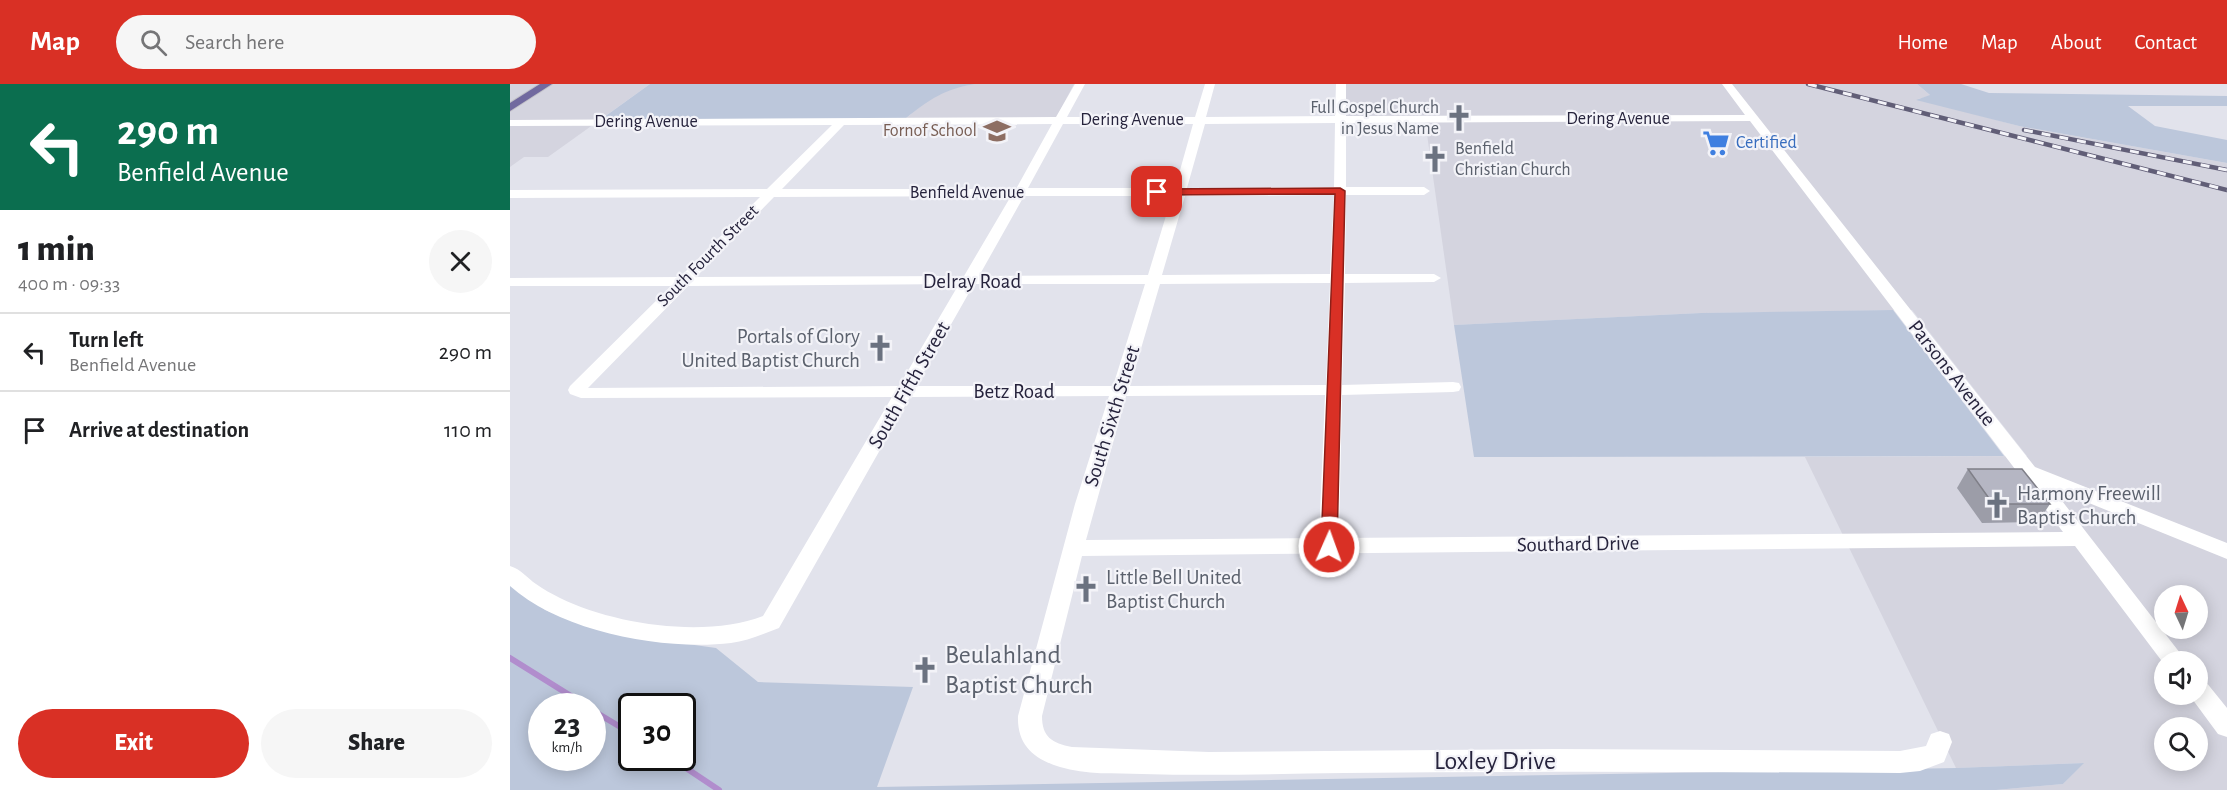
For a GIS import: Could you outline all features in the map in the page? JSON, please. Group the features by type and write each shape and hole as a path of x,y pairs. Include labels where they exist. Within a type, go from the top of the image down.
{"main road":[{"path":"510,108 547,84"}],"street":[{"name":"South Fifth Street","path":"510,574 542,597 603,623 648,631 694,635 732,634 771,622 1061,121 1080,84"},
{"name":"South Sixth Street","path":"1042,748 1034,739 1029,721 1118,391 1180,192 1210,84"},
{"path":"1329,547 1342,120 1341,84"},
{"name":"Parsons Avenue","path":"1727,84 2167,651"},
{"name":"Dering Avenue","path":"510,123 1754,118"},
{"name":"South Fourth Street","path":"576,390 842,121"},
{"name":"Benfield Avenue","path":"510,194 1424,191"},
{"name":"Delray Road","path":"510,282 1434,278"},
{"name":"Betz Road","path":"576,390 581,393 904,392 1334,390 1454,387"},
{"path":"2029,471 2227,551"},
{"name":"Southard Drive","path":"1075,548 2080,538"},
{"path":"2208,702 2227,726"},
{"name":"Loxley Drive","path":"1042,748 1065,757 1090,761 1170,764 1900,762 1920,760 1935,754 1940,742"}],"shaded area":[{"path":"510,84 650,84 548,157 524,157 510,167"},
{"path":"650,84 976,84 938,96 905,119 600,120"},
{"path":"976,84 1074,84 1056,118 905,119 932,97 953,88"},
{"path":"1342,84 1917,84 1931,96 1918,99 2019,126 2227,163 2227,790 1996,790 2063,784 2083,763 1956,768 1805,457 2027,456 1912,310 1701,313 1454,325 1425,120 1342,120"},
{"path":"1917,84 1961,84 1989,93 2227,96 2227,106 2128,106 2155,126 2227,140 2227,163 2019,126 1916,100 1930,95"},
{"path":"1893,310 2004,456 1474,457 1454,325 1701,313"},
{"path":"510,583 545,610 616,634 716,648 758,682 913,687 877,787 1956,768 2084,763 2063,784 1996,790 510,790"}],"building":[{"path":"1968,469 2022,469 2050,504 1993,504"}],"waterway":[{"path":"510,658 566,693"},
{"path":"606,718 618,726"},
{"path":"690,771 719,790"}],"railway":[{"path":"1808,84 2227,190"},
{"path":"2024,130 2227,170"}],"place":[{"name":"Full Gospel Church in Jesus Name","path":"1459,118"},
{"name":"Fornof School","path":"997,131"},
{"name":"Certified","path":"1716,143"},
{"name":"Benfield Christian Church","path":"1435,159"},
{"name":"Portals of Glory United Baptist Church","path":"880,348"},
{"name":"Harmony Freewill Baptist Church","path":"1997,505"},
{"name":"Little Bell United Baptist Church","path":"1086,589"},
{"name":"Beulahland Baptist Church","path":"925,670"}],"route":[{"path":"1157,192 1340,191 1329,547"}]}
